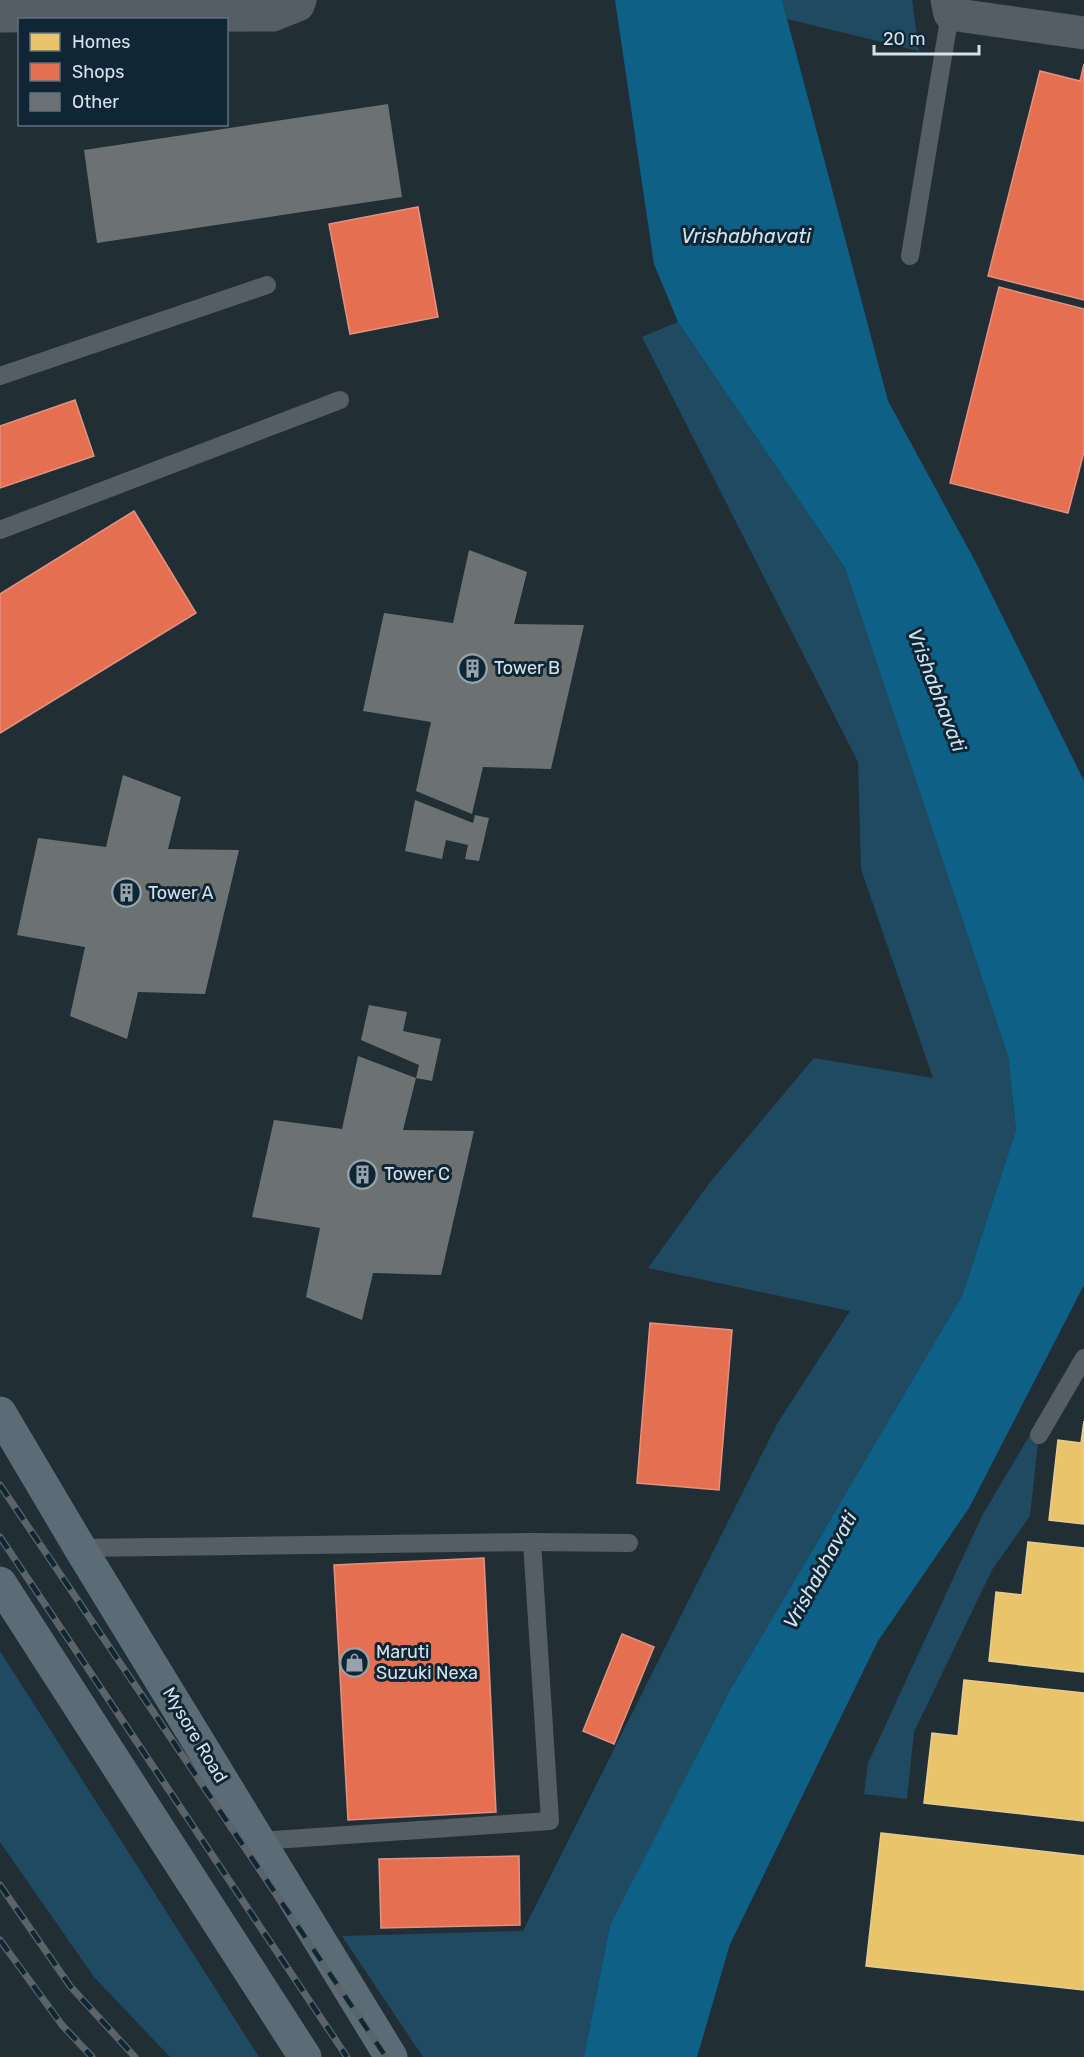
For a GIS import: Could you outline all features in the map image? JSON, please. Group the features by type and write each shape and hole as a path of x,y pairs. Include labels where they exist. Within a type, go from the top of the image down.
{"highway":[{"name":"Mysore Road","path":"0,1413 391,2057"},
{"path":"0,1583 305,2057"}],"street":[{"path":"0,16 273,15 298,5 300,0"},
{"path":"948,7 1084,33"}],"lane":[{"path":"910,256 948,7"},
{"path":"0,376 267,285"},
{"path":"0,530 340,400"},
{"path":"1039,1435 1084,1358"},
{"path":"80,1548 532,1542 629,1543"},
{"path":"259,1841 550,1821 532,1542"}],"shaded area":[{"path":"782,0 912,0 919,51 787,19"},
{"path":"678,322 845,568 1008,1056 1016,1130 962,1296 730,1690 610,1925 584,2057 423,2057 342,1936 523,1931 777,1424 850,1311 648,1268 711,1181 814,1058 933,1078 861,869 858,762 642,337"},
{"path":"1041,1416 1030,1516 992,1570 914,1732 907,1799 864,1794 868,1763 982,1516"},
{"path":"0,1651 259,2057 170,2057 94,1977 0,1842"}],"water":[{"name":"Vrishabhavati","path":"615,0 782,0 888,401 975,561 1084,781 1084,1285 969,1508 878,1641 730,1944 697,2057 584,2057 610,1925 730,1690 962,1296 1016,1130 1008,1056 845,568 678,322 654,264"}],"building: Homes":[{"path":"1084,1421 1084,1524 1049,1520 1058,1440 1081,1443"},
{"path":"1028,1542 1084,1548 1084,1672 989,1661 996,1592 1022,1595"},
{"path":"964,1680 1084,1693 1084,1821 924,1803 932,1733 958,1736"},
{"path":"881,1833 1084,1856 1084,1990 866,1966"}],"building: Shops":[{"path":"1084,64 1084,300 988,276 1040,71 1080,81"},
{"path":"418,207 438,317 350,334 329,224"},
{"path":"999,287 1084,309 1084,452 1068,513 950,483"},
{"path":"75,400 94,456 0,488 0,426"},
{"path":"134,511 196,613 0,733 0,594"},
{"path":"650,1323 732,1330 719,1490 637,1483"},
{"path":"484,1558 496,1812 348,1820 334,1565"},
{"path":"622,1634 654,1647 614,1744 583,1731"},
{"path":"519,1856 520,1925 381,1928 379,1859"}],"building: Other":[{"path":"388,104 402,197 97,243 84,150"},
{"name":"Tower B","path":"469,550 527,572 514,624 584,625 551,769 483,767 472,814 416,791 431,722 363,711 384,613 453,623"},
{"name":"Tower A","path":"123,775 181,797 168,849 239,850 205,994 138,992 127,1039 70,1016 85,947 17,935 38,838 106,847"},
{"path":"415,800 473,823 475,815 489,818 479,861 465,859 468,845 446,840 442,859 405,851"},
{"path":"369,1005 407,1012 403,1031 441,1039 432,1081 416,1078 419,1065 361,1040"},
{"name":"Tower C","path":"358,1056 416,1078 403,1130 474,1131 441,1275 373,1273 362,1320 306,1297 320,1228 252,1217 274,1120 342,1129"}],"railway":[{"path":"0,1485 386,2057"},
{"path":"0,1537 347,2057"},
{"path":"0,1885 70,1986 135,2057"},
{"path":"0,1940 62,2025 92,2057"}],"place":[{"name":"Tower B","path":"473,668"},
{"name":"Tower A","path":"127,893"},
{"name":"Tower C","path":"363,1174"},
{"name":"Maruti Suzuki Nexa","path":"355,1662"}]}
